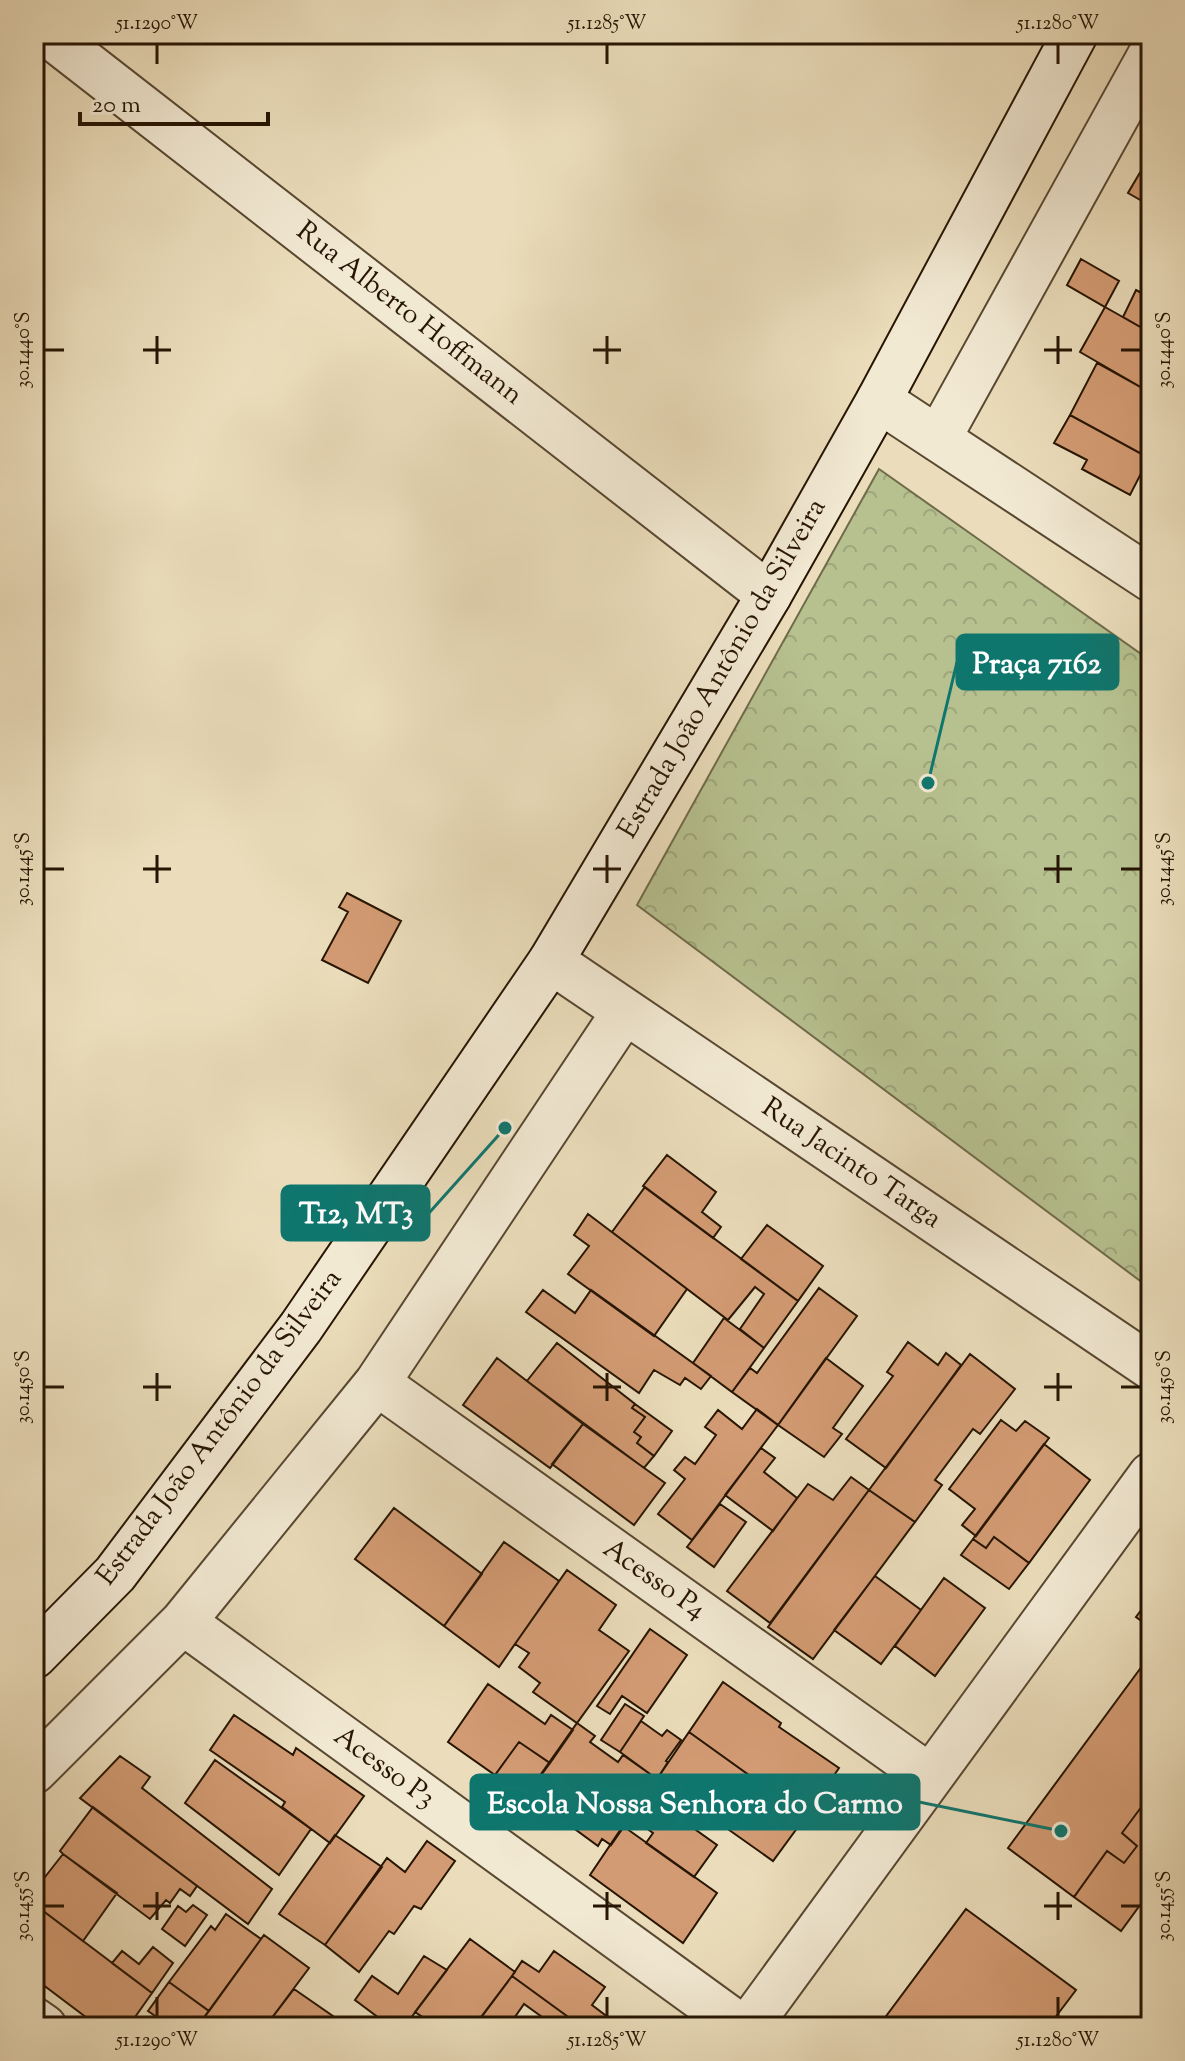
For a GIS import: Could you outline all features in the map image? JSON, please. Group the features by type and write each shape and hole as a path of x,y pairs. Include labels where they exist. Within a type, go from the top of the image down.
{"street":[{"name":"Rua Alberto Hoffmann","path":"48,34 769,595"},
{"name":"Estrada João Antônio da Silveira","path":"34,1656 115,1574 301,1327 551,961 769,595 879,400 1075,34"},
{"path":"938,439 1151,54"},
{"path":"879,400 1151,579"},
{"name":"Rua Jacinto Targa","path":"551,961 1151,1367"},
{"path":"34,1771 183,1622 377,1383 625,1011"},
{"name":"Acesso P4","path":"377,1383 930,1777"},
{"path":"748,2027 1151,1475"},
{"name":"Acesso P3","path":"183,1622 741,2027"},
{"path":"34,2020 44,2027"}],"green space":[{"path":"879,469 1151,661 1151,1289 637,905"}],"building":[{"path":"1145,164 1151,167 1151,206 1128,193"},
{"path":"1081,259 1119,281 1105,307 1067,285"},
{"path":"1136,290 1151,298 1151,333 1123,317"},
{"path":"1105,307 1151,333 1151,393 1080,352"},
{"path":"1097,363 1151,393 1149,458 1070,415"},
{"path":"1070,415 1149,458 1130,495 1082,469 1087,460 1054,443"},
{"path":"347,893 401,921 368,983 322,960 348,912 339,907"},
{"path":"667,1155 716,1192 702,1212 721,1227 713,1238 643,1186"},
{"path":"645,1187 798,1301 764,1348 740,1329 764,1294 755,1287 728,1320 612,1232"},
{"path":"588,1214 687,1289 654,1336 568,1274 589,1246 574,1235"},
{"path":"767,1225 823,1266 798,1301 741,1259"},
{"path":"819,1288 857,1316 778,1425 732,1392 750,1368 757,1373"},
{"path":"543,1290 575,1313 591,1290 711,1376 701,1389 685,1378 680,1385 654,1370 639,1393 526,1312"},
{"path":"724,1318 764,1348 732,1392 693,1363"},
{"path":"908,1342 938,1365 946,1353 961,1365 886,1468 846,1439 893,1376 887,1372"},
{"path":"557,1343 635,1404 632,1408 645,1417 634,1432 641,1437 637,1443 654,1456 644,1468 527,1381"},
{"path":"970,1354 1015,1389 980,1434 973,1429 935,1480 942,1485 915,1522 869,1490"},
{"path":"497,1358 583,1424 550,1468 463,1405"},
{"path":"826,1358 863,1386 833,1428 842,1434 824,1457 778,1425"},
{"path":"635,1404 672,1431 654,1456 637,1443 641,1437 634,1432 645,1417 632,1408"},
{"path":"757,1409 778,1425 692,1540 658,1514 685,1479 674,1470 685,1457 695,1464 716,1435 705,1427 718,1410 742,1429"},
{"path":"1001,1420 1016,1431 1025,1421 1049,1438 976,1536 962,1525 975,1509 949,1489"},
{"path":"583,1424 665,1483 634,1525 552,1464"},
{"path":"1044,1444 1090,1480 1029,1563 994,1537 986,1548 973,1539"},
{"path":"761,1448 775,1458 764,1472 797,1498 773,1531 725,1495"},
{"path":"851,1477 869,1490 770,1623 727,1591 808,1484 833,1500"},
{"path":"869,1490 915,1522 813,1659 768,1627"},
{"path":"720,1504 746,1522 714,1567 687,1547"},
{"path":"394,1508 482,1574 444,1626 355,1559"},
{"path":"994,1537 1029,1563 1009,1589 961,1555 973,1539 986,1548"},
{"path":"504,1542 559,1581 499,1667 444,1626"},
{"path":"567,1570 616,1605 599,1630 629,1651 577,1723 533,1692 540,1683 519,1667 529,1653 515,1644"},
{"path":"875,1576 921,1610 881,1664 834,1630"},
{"path":"944,1578 985,1608 935,1676 895,1646"},
{"path":"1151,1597 1151,1628 1136,1617"},
{"path":"650,1629 687,1655 647,1713 622,1696 610,1714 597,1706"},
{"path":"1148,1658 1151,1660 1151,1794 1122,1833 1137,1846 1124,1863 1107,1851 1074,1897 1008,1848"},
{"path":"723,1682 781,1723 779,1727 839,1768 806,1816 689,1732"},
{"path":"488,1684 545,1724 551,1715 573,1730 550,1763 519,1742 495,1775 448,1742"},
{"path":"625,1704 644,1716 620,1752 601,1740"},
{"path":"234,1715 293,1755 296,1748 364,1796 330,1843 282,1807 285,1802 210,1750"},
{"path":"641,1721 662,1736 667,1730 681,1740 657,1779 620,1752"},
{"path":"577,1723 595,1736 590,1742 618,1762 623,1755 657,1779 611,1845 602,1839 598,1846 527,1794"},
{"path":"689,1732 806,1816 773,1861 657,1779"},
{"path":"519,1742 550,1763 525,1797 495,1775"},
{"path":"120,1756 150,1777 142,1788 272,1889 248,1924 80,1798"},
{"path":"215,1760 311,1829 279,1875 185,1803"},
{"path":"657,1779 693,1805 682,1820 717,1845 694,1877 646,1843 653,1833 631,1817"},
{"path":"1151,1794 1151,1890 1121,1931 1074,1897 1107,1851 1124,1863 1137,1846 1122,1833"},
{"path":"93,1807 197,1886 190,1896 180,1889 170,1903 166,1900 150,1919 63,1854 60,1851"},
{"path":"623,1826 717,1893 683,1943 590,1875"},
{"path":"335,1835 382,1867 325,1945 279,1914"},
{"path":"427,1841 455,1861 421,1909 414,1906 394,1934 389,1931 359,1972 325,1945 387,1858 405,1872"},
{"path":"63,1854 117,1893 83,1941 34,1904 34,1891"},
{"path":"34,1904 152,1993 128,2027 99,2027 34,1978"},
{"path":"193,1905 207,1915 185,1946 162,1929 178,1906 186,1912"},
{"path":"966,1909 1076,1990 1048,2027 878,2027"},
{"path":"226,1914 261,1939 209,2011 169,1982 211,1926 215,1930"},
{"path":"264,1935 309,1968 265,2027 197,2027"},
{"path":"470,1939 515,1972 474,2027 426,2027 430,2022 415,2012"},
{"path":"153,1947 173,1963 152,1993 112,1963 122,1951 139,1964"},
{"path":"554,1951 605,1987 592,2005 609,2018 604,2025 607,2027 582,2027 512,1976 522,1961 539,1972"},
{"path":"424,1956 447,1970 404,2027 391,2027 355,2000 372,1976 398,1994"},
{"path":"512,1976 582,2027 535,2027 542,2017 524,2004 508,2027 487,2027 478,2021"},
{"path":"169,1982 209,2011 197,2027 171,2027 148,2011"},
{"path":"294,1989 340,2021 335,2027 265,2027"}],"place":[{"name":"Praça 7162","path":"928,783"},
{"name":"T12, MT3","path":"505,1128"},
{"name":"Escola Nossa Senhora do Carmo","path":"1061,1831"}]}
